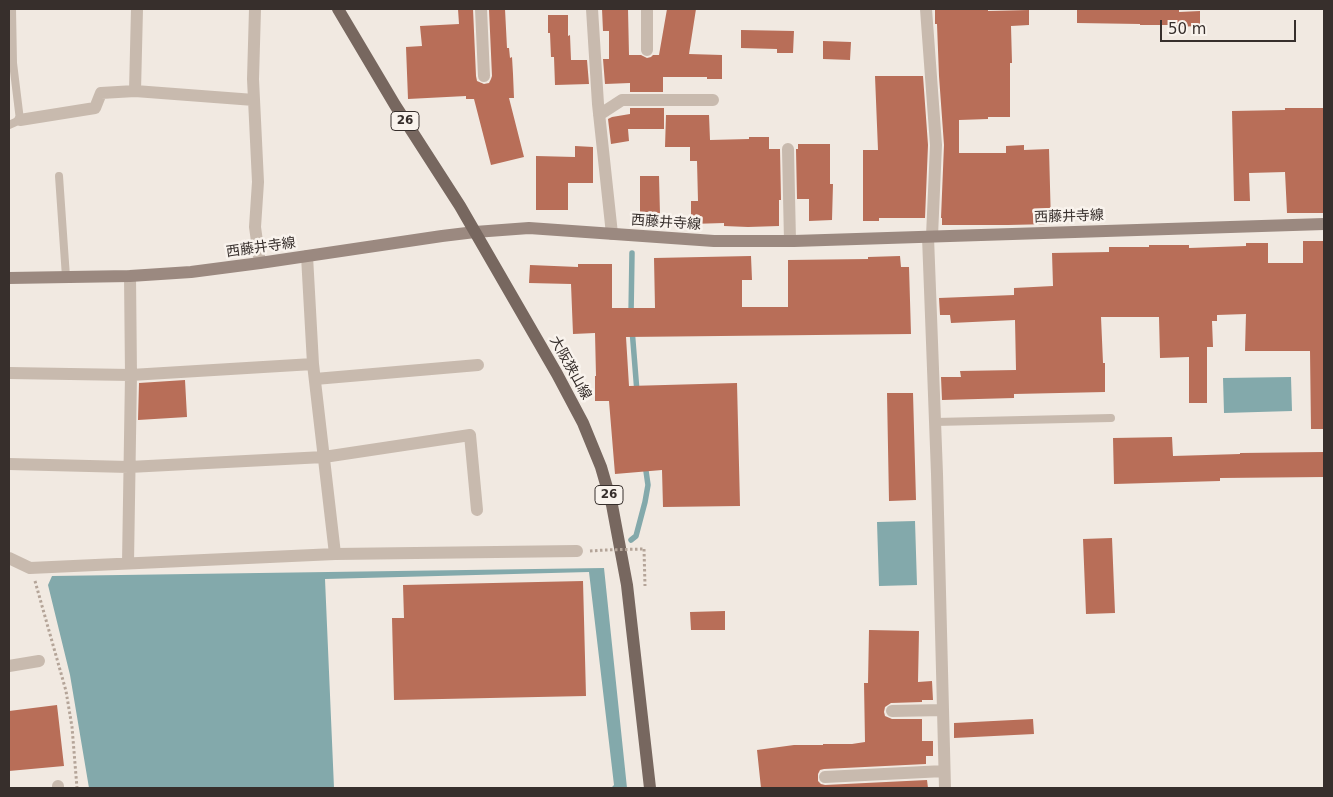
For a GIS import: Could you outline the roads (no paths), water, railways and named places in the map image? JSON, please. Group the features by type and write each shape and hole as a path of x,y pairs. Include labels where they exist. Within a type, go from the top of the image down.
{"main road":[{"name":"大阪狭山線","path":"338,9 395,105 460,206 557,374 583,423 601,467 612,505 627,585 650,788"},
{"name":"西藤井寺線","path":"9,278 130,276 191,272 475,232 529,228 714,241 790,241 1324,224"}],"street":[{"path":"135,91 137,9"},
{"path":"255,9 253,79 258,182 255,227 260,263"},
{"path":"481,9 484,76"},
{"path":"592,9 599,115 612,234"},
{"path":"647,9 647,50"},
{"path":"926,9 936,145 930,237 945,788"},
{"path":"14,122 95,108 101,93 135,91 254,100"},
{"path":"599,115 622,100 712,100"},
{"path":"788,149 790,241"},
{"path":"307,256 313,364 335,554"},
{"path":"128,563 131,375 130,276"},
{"path":"9,373 131,375 313,364"},
{"path":"315,379 478,365"},
{"path":"9,464 130,467 324,457 470,435 477,510"},
{"path":"9,558 30,568 335,554 577,551"},
{"path":"9,666 39,661"},
{"path":"892,711 943,710"},
{"path":"825,777 944,771"}],"lane":[{"path":"12,9 14,122"},
{"path":"59,176 66,277"},
{"path":"935,422 1111,418"}],"water":[{"path":"1291,377 1292,411 1224,413 1223,378"},
{"path":"915,521 917,585 879,586 877,522"},
{"path":"604,568 627,788 611,788 614,785 589,572 325,579 334,788 89,788 70,675 48,585 52,576"}],"waterway":[{"path":"631,315 632,253"},
{"path":"632,329 637,392"},
{"path":"631,540 636,536 645,502 648,485 645,464"}]}
